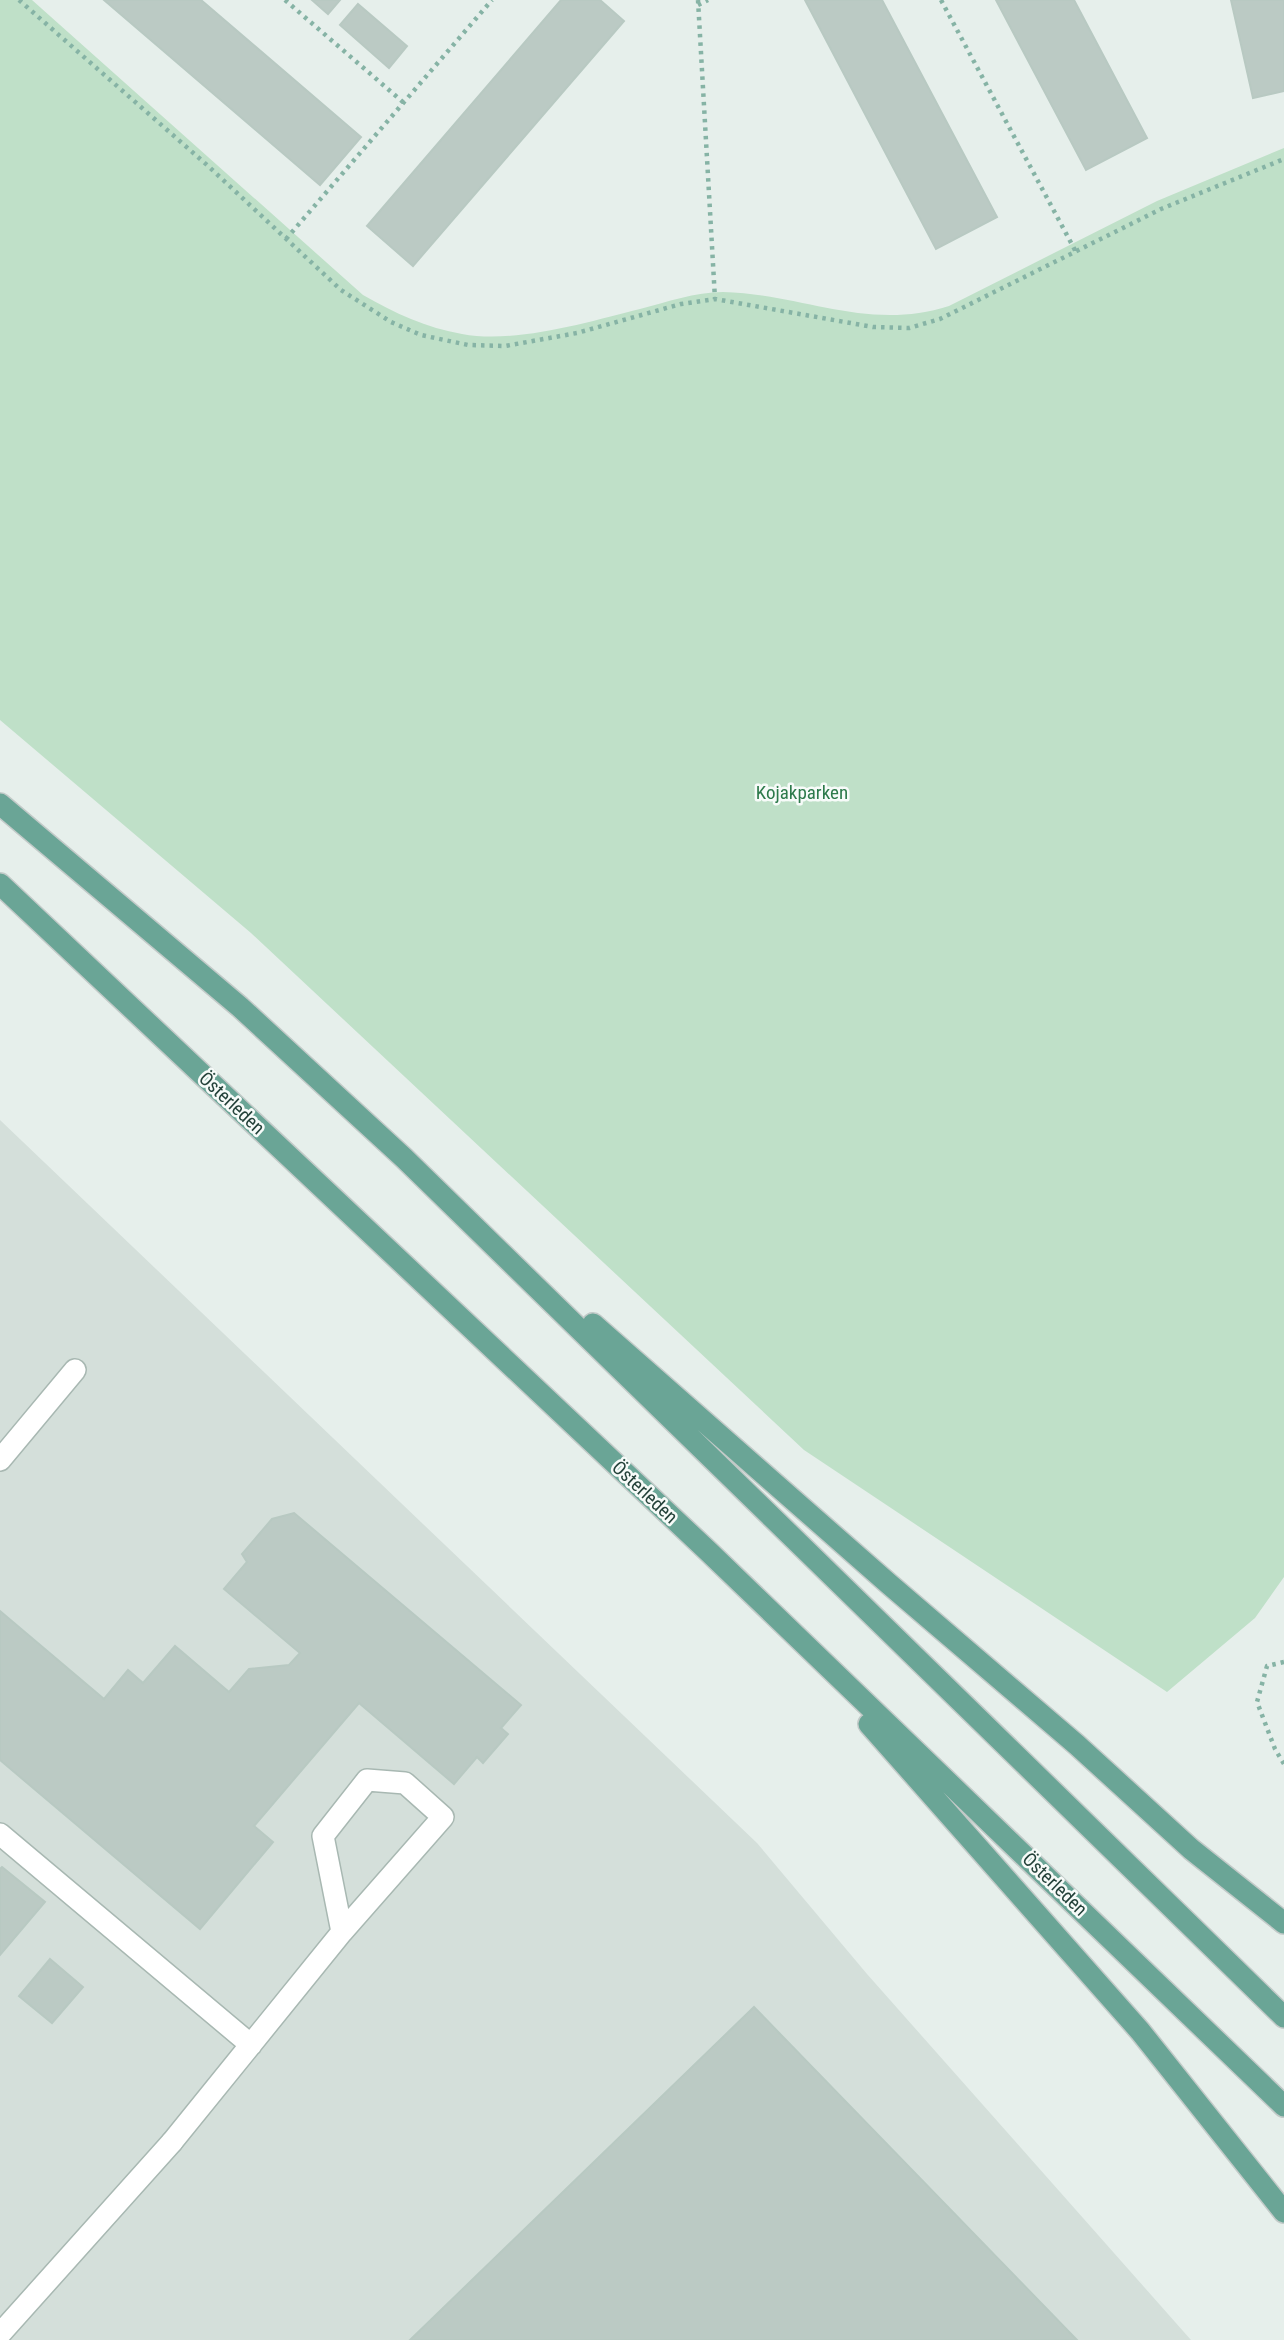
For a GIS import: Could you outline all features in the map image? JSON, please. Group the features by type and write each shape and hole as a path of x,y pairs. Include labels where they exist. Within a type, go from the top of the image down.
{"main road":[{"path":"0,804 240,1007 404,1158 889,1584 1077,1745 1191,1849 1284,1923"},
{"name":"Österleden","path":"0,884 699,1542 1284,2106"},
{"path":"404,1158 1284,2017"},
{"path":"773,1615 1140,2031 1284,2212"}],"street":[{"path":"0,1460 75,1370"},
{"path":"0,2334 172,2142 342,1932 443,1817 405,1783 367,1780 323,1836 342,1932"},
{"path":"0,1834 251,2045"}],"path":[{"path":"19,0 341,290 391,322 421,335 468,345 505,346 534,342 578,333 681,304 715,299 873,327 909,328 940,319 1161,209 1284,159"},
{"path":"285,0 404,103"},
{"path":"286,239 490,2 483,0"},
{"path":"708,0 698,3 715,299"},
{"path":"941,0 1076,251"},
{"path":"1284,1662 1268,1666 1257,1702 1275,1749 1284,1763"}],"shaded area":[{"path":"0,1120 757,1843 867,1974 1191,2340 0,2340"}],"green space":[{"name":"Kojakparken","path":"0,0 32,0 363,295 411,319 462,334 528,334 713,292 752,294 863,314 919,313 949,306 1157,201 1284,148 1284,1577 1255,1618 1167,1692 804,1450 251,933 0,720"}],"building":[{"path":"104,0 201,0 361,137 320,185"},
{"path":"312,0 340,0 328,14"},
{"path":"561,0 600,0 624,21 413,266 367,226"},
{"path":"805,0 882,0 997,217 936,249"},
{"path":"996,0 1074,0 1147,138 1086,170"},
{"path":"1231,0 1284,0 1284,91 1253,98"},
{"path":"358,4 407,46 389,68 340,25"},
{"path":"294,1513 521,1705 501,1728 508,1734 483,1763 477,1757 454,1784 359,1703 254,1826 273,1842 200,1929 0,1760 0,1611 104,1699 128,1670 143,1683 175,1646 229,1692 249,1669 289,1665 300,1653 224,1589 247,1562 242,1554 272,1519"},
{"path":"2,1867 45,1902 0,1955 0,1869"},
{"path":"50,1959 83,1987 52,2023 19,1996"},
{"path":"754,2007 1077,2340 410,2340"}]}
